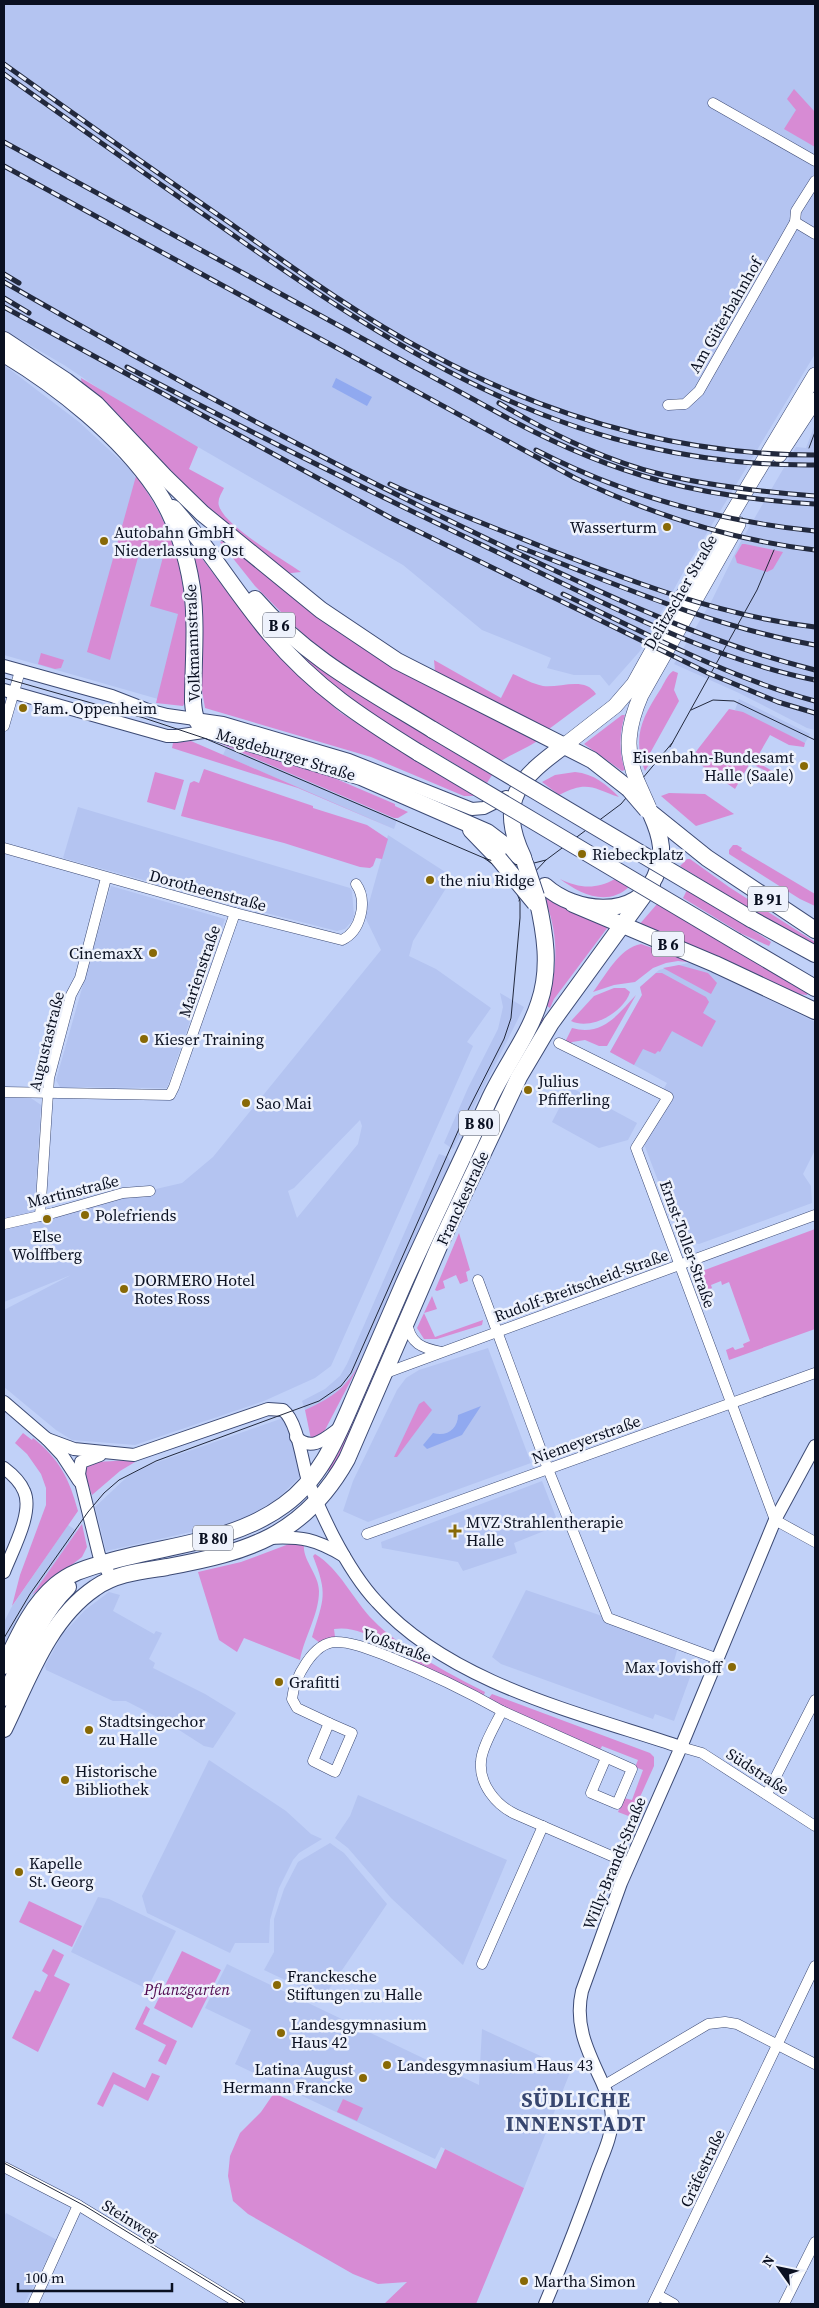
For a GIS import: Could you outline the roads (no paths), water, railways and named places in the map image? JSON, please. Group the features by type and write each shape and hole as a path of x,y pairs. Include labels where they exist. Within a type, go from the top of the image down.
{"main road":[{"name":"Volkmannstraße","path":"4,340 66,381 96,404 161,483 181,543 192,589 193,702 195,719 200,726 210,731"},
{"name":"Volkmannstraße","path":"4,354 60,391 86,412 130,458 161,483"},
{"name":"Delitzscher Straße","path":"566,745 616,706 634,684 684,594 815,374"},
{"name":"Delitzscher Straße","path":"633,785 628,742 630,724 641,695 780,454 815,400"},
{"name":"B 6","path":"161,483 239,581 291,637 335,670 751,919 815,954"},
{"path":"161,483 322,610 397,661 497,713 566,745"},
{"path":"161,483 176,511 245,603 292,658 317,682 354,712 419,753 815,988"},
{"name":"Magdeburger Straße","path":"210,731 361,777 458,818 497,838 525,862"},
{"name":"B 80","path":"525,862 515,842 510,820 516,791 537,766 566,745 633,785 649,810 661,848 659,866 652,884"},
{"name":"B 91","path":"649,810 707,858 814,928"},
{"path":"458,818 539,900"},
{"name":"Franckestraße","path":"102,1564 130,1555 232,1533 264,1518 285,1505 309,1482 323,1463 494,1090 539,1003 545,974 546,954 539,900 525,862"},
{"path":"573,904 595,908 616,907 637,898 652,884"},
{"name":"Franckestraße","path":"4,1729 46,1645 59,1623 78,1602 111,1578 227,1554 268,1538 293,1522 317,1503 332,1486 347,1459 408,1315 519,1077 551,1023 652,884"},
{"name":"B 6","path":"539,900 573,904 715,964 815,1011"},
{"path":"4,1698 11,1668 26,1652 58,1597 67,1588 102,1564"},
{"name":"B 80","path":"11,1668 26,1621 38,1603 60,1581 74,1572 102,1564"},
{"path":"45,1618 77,1588 91,1581 111,1578"}],"street":[{"path":"713,103 815,161"},
{"name":"Am Güterbahnhof","path":"668,405 685,404 699,391 795,222 796,210 815,180"},
{"path":"795,222 815,234"},
{"name":"Magdeburger Straße","path":"4,666 112,696 148,710 223,723 349,760 472,809 490,806 516,791"},
{"path":"4,726 9,691 20,671"},
{"name":"Magdeburger Straße","path":"9,691 167,736 210,731"},
{"name":"Dorotheenstraße","path":"4,848 106,878 342,940 352,933 361,916 361,897 356,884"},
{"name":"Augustastraße","path":"40,1216 47,1092 71,995 80,978 106,878"},
{"name":"Marienstraße","path":"47,1092 170,1095 235,913"},
{"name":"Ernst-Toller-Straße","path":"559,1043 668,1097 636,1148 775,1520"},
{"path":"4,1092 47,1092"},
{"name":"Martinstraße","path":"4,1224 123,1193 150,1192"},
{"name":"Rudolf-Breitscheid-Straße","path":"382,1374 815,1215"},
{"path":"478,1280 548,1469 608,1618 718,1659"},
{"path":"408,1315 409,1330 414,1342 422,1347 442,1352"},
{"name":"Niemeyerstraße","path":"367,1534 815,1373"},
{"path":"4,1402 47,1439 80,1481"},
{"path":"47,1439 74,1449 128,1456 141,1454 268,1408 278,1408 287,1413 317,1503 344,1556 366,1589 388,1614 430,1646 461,1665 500,1684 646,1737 681,1747"},
{"path":"296,1437 304,1444 314,1444 341,1427"},
{"name":"Willy-Brandt-Straße","path":"546,2304 609,2136 612,2110 585,2044 580,2026 579,2008 585,1982 620,1883 681,1747 775,1520 815,1446"},
{"path":"105,1454 85,1459 81,1462 80,1481 102,1564 111,1578"},
{"path":"4,1468 22,1487 27,1499 24,1520 4,1572"},
{"path":"775,1520 815,1542"},
{"path":"268,1538 307,1538 319,1542 344,1556"},
{"name":"Voßstraße","path":"329,1723 313,1761 335,1772 352,1733 298,1708 292,1699 311,1655 321,1646 335,1642 363,1647 432,1673 502,1711 606,1758 632,1770 617,1804 591,1793 606,1758"},
{"path":"767,1794 815,1700"},
{"path":"502,1711 480,1760 486,1786 499,1804 511,1812 630,1864"},
{"name":"Südstraße","path":"681,1747 702,1753 815,1826"},
{"path":"482,1964 543,1826"},
{"name":"Gräfestraße","path":"653,2304 815,1966"},
{"path":"603,2086 708,2024 725,2022 737,2024 815,2064"},
{"name":"Steinweg","path":"4,2167 78,2204 240,2304"},
{"path":"33,2304 78,2204"},
{"path":"784,2304 815,2242"},
{"path":"658,2295 674,2304"}],"tram line":[{"path":"809,448 815,432"},
{"path":"670,747 757,590 774,550"},
{"path":"4,678 144,718 204,738 502,864 526,865 546,860 621,804 673,742"},
{"path":"691,710 713,700 734,701 815,740"},
{"path":"4,1638 30,1594 88,1512 104,1493 119,1480 156,1461 319,1401 341,1386 351,1373 462,1122 504,1039 511,1018 520,901 514,886 505,873 484,858"},
{"path":"519,901 530,877 546,860"},
{"path":"4,2163 85,2206 245,2304"}],"railway":[{"path":"4,64 327,291 378,324 476,377 522,397 569,414 665,440 714,448 764,453 815,455"},
{"path":"4,74 289,274 358,319 427,360 498,396 571,425 647,447 728,461 815,465"},
{"path":"4,142 551,440 623,470 695,489 733,496 815,504"},
{"path":"4,166 575,478 632,503 692,524 753,540 815,550"},
{"path":"4,274 19,283"},
{"path":"4,282 125,351 247,417 433,513 652,614 773,659 815,670"},
{"path":"4,298 29,313"},
{"path":"4,307 391,518 708,673 778,702 815,713"},
{"path":"127,367 323,468 629,615 702,646 739,659 815,680"},
{"path":"499,403 537,425 577,444 639,468 718,485 815,496"},
{"path":"536,450 603,480 672,504 743,520 815,531"},
{"path":"390,484 487,525 644,585 746,615 815,627"},
{"path":"519,547 628,590 702,616 777,637 815,645"},
{"path":"563,594 718,667 750,680 815,701"}],"place":[{"name":"Wasserturm","path":"667,527"},
{"name":"Autobahn GmbH Niederlassung Ost","path":"104,541"},
{"name":"Fam. Oppenheim","path":"23,708"},
{"name":"Eisenbahn-Bundesamt Halle (Saale)","path":"804,766"},
{"name":"Riebeckplatz","path":"582,854"},
{"name":"the niu Ridge","path":"430,880"},
{"name":"CinemaxX","path":"153,953"},
{"name":"Kieser Training","path":"144,1039"},
{"name":"Julius Pfifferling","path":"528,1090"},
{"name":"Sao Mai","path":"246,1103"},
{"name":"Polefriends","path":"85,1215"},
{"name":"Else Wolffberg","path":"47,1219"},
{"name":"DORMERO Hotel Rotes Ross","path":"124,1289"},
{"name":"MVZ Strahlentherapie Halle","path":"455,1531"},
{"name":"Max Jovishoff","path":"732,1667"},
{"name":"Grafitti","path":"279,1682"},
{"name":"Stadtsingechor zu Halle","path":"89,1730"},
{"name":"Historische Bibliothek","path":"65,1780"},
{"name":"Kapelle St. Georg","path":"19,1872"},
{"name":"Franckesche Stiftungen zu Halle","path":"277,1985"},
{"name":"Landesgymnasium Haus 42","path":"281,2033"},
{"name":"Landesgymnasium Haus 43","path":"387,2065"},
{"name":"Latina August Hermann Francke","path":"363,2078"},
{"name":"Martha Simon","path":"524,2281"}],"district":[{"name":"SÜDLICHE INNENSTADT","path":"576,2111"}],"park label":[{"name":"Pflanzgarten","path":"187,1989"}]}
